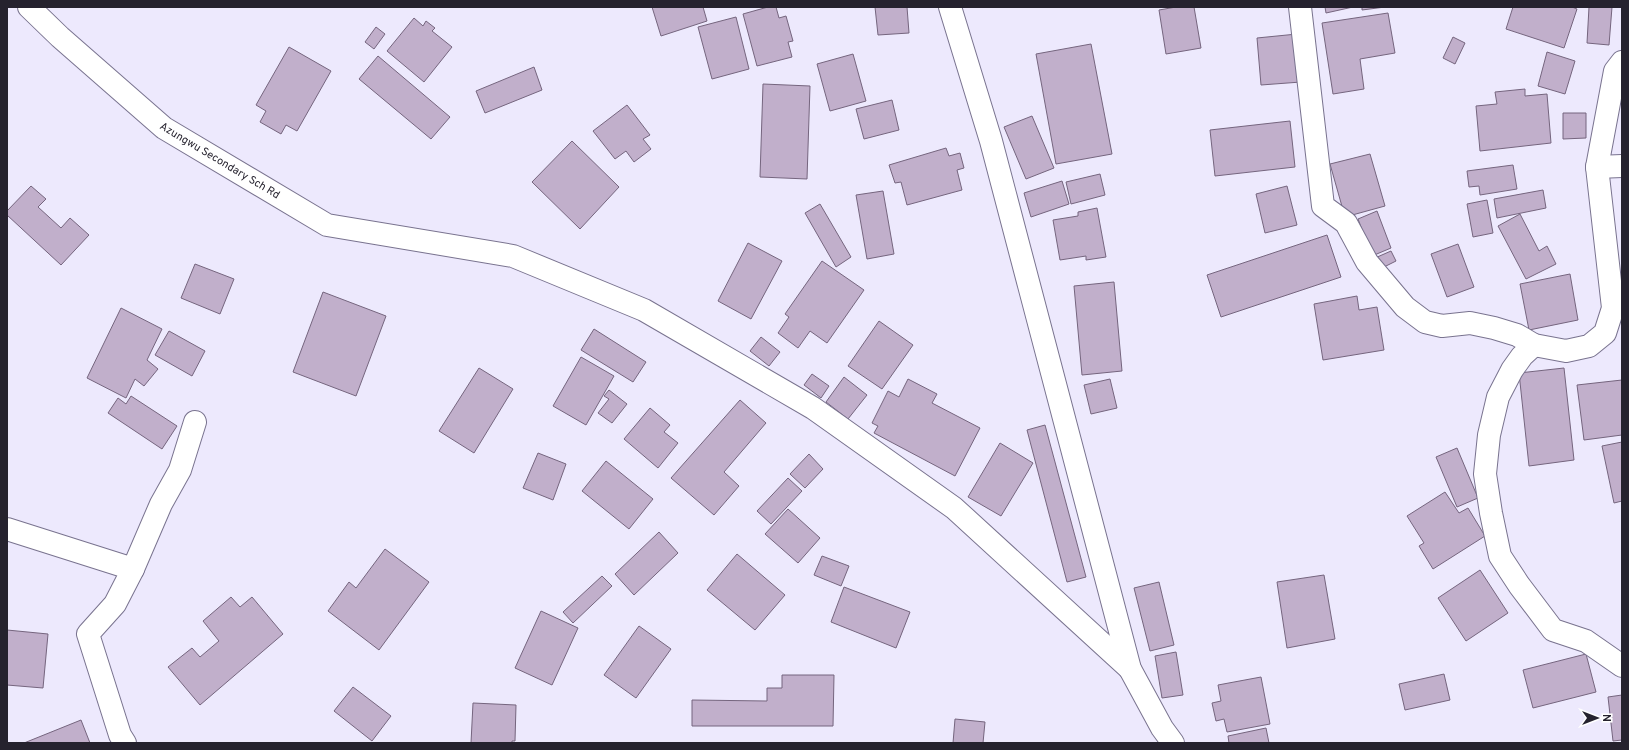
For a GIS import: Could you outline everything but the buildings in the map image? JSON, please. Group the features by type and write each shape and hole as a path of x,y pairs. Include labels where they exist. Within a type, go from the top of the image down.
{"street":[{"name":"Azungwu Secondary Sch Rd","path":"29,7 60,37 164,128 327,225 513,256 644,310 813,408 954,508 1130,669"},
{"path":"950,7 991,141 1130,669 1162,728 1173,743"},
{"path":"1300,7 1324,206 1346,223 1367,262 1405,307 1425,322 1442,326 1470,323 1494,328 1534,344 1566,351 1589,346 1605,333 1613,308 1597,167 1615,71 1622,62"},
{"path":"1597,167 1622,166"},
{"path":"1534,344 1522,356 1512,370 1498,397 1489,435 1485,474 1500,556 1519,586 1553,630 1586,641 1622,666"},
{"path":"125,743 120,735 88,634 115,604 133,569 161,504 180,470 195,422"},
{"path":"7,529 133,569"}]}
